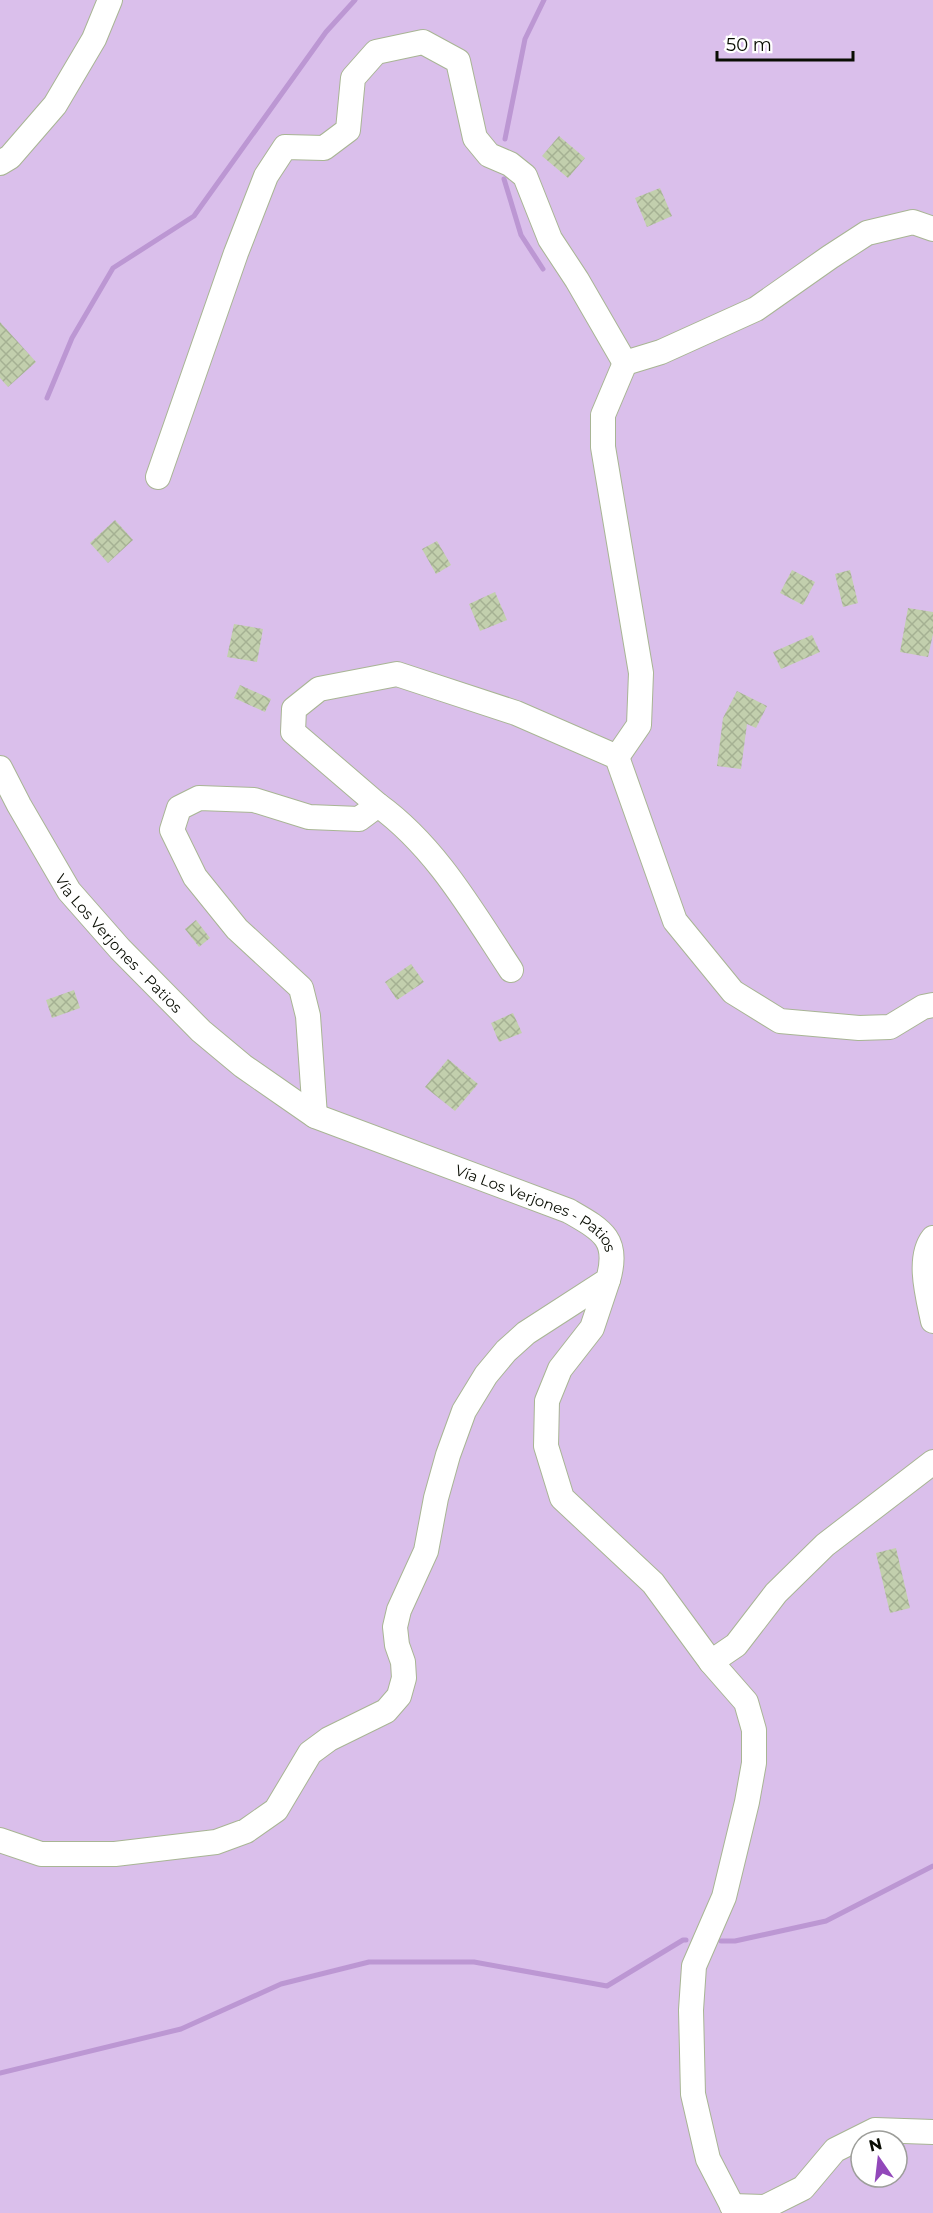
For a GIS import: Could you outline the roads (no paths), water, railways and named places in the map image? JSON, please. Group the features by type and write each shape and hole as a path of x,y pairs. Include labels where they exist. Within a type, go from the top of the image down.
{"street":[{"path":"0,163 10,157 55,105 94,39 110,0"},
{"path":"158,477 236,253 266,176 285,147 324,148 348,130 353,78 376,52 423,42 458,61 475,138 489,155 510,164 525,176 550,239 625,363"},
{"path":"625,363 661,352 756,309 867,234 913,222 933,229"},
{"path":"617,757 639,724 641,673 603,447 603,415 625,363"},
{"path":"511,970 448,875 402,823 293,732 294,709 319,689 397,674 516,713 617,757 675,921 733,992 780,1021 860,1028 890,1026 923,1007 933,1005"},
{"name":"Vía Los Verjones - Patios","path":"0,768 69,891 120,949 201,1031 243,1066 315,1116 558,1207 579,1217 599,1228 609,1242 612,1266 608,1281 526,1333 506,1352 486,1375 464,1411 436,1498 426,1551 399,1610 395,1627 404,1678 399,1696 386,1712 329,1739 310,1753 276,1810 246,1831 216,1842 115,1854 41,1854 0,1840"},
{"path":"315,1116 308,1016 301,988 237,929 195,877 172,830 179,808 199,798 254,800 309,817 359,819 378,805"},
{"path":"933,1238 927,1245 925,1275 933,1321"},
{"path":"608,1281 592,1328 560,1369 547,1401 546,1446 562,1498 653,1583 711,1662 746,1702 754,1730 754,1763 747,1802 724,1897 693,1966 691,2010 693,2094 708,2159 734,2210 765,2207 803,2188 835,2150 875,2130 933,2132"},
{"path":"711,1662 736,1645 776,1593 825,1545 933,1462"}],"waterway":[{"path":"47,398 72,338 113,268 194,216 326,32 355,0"},
{"path":"505,139 525,39 544,0"},
{"path":"504,179 521,235 543,269"},
{"path":"721,1941 735,1941 826,1921 933,1866"},
{"path":"0,2073 181,2029 281,1984 369,1962 474,1962 607,1986 686,1940"}]}
